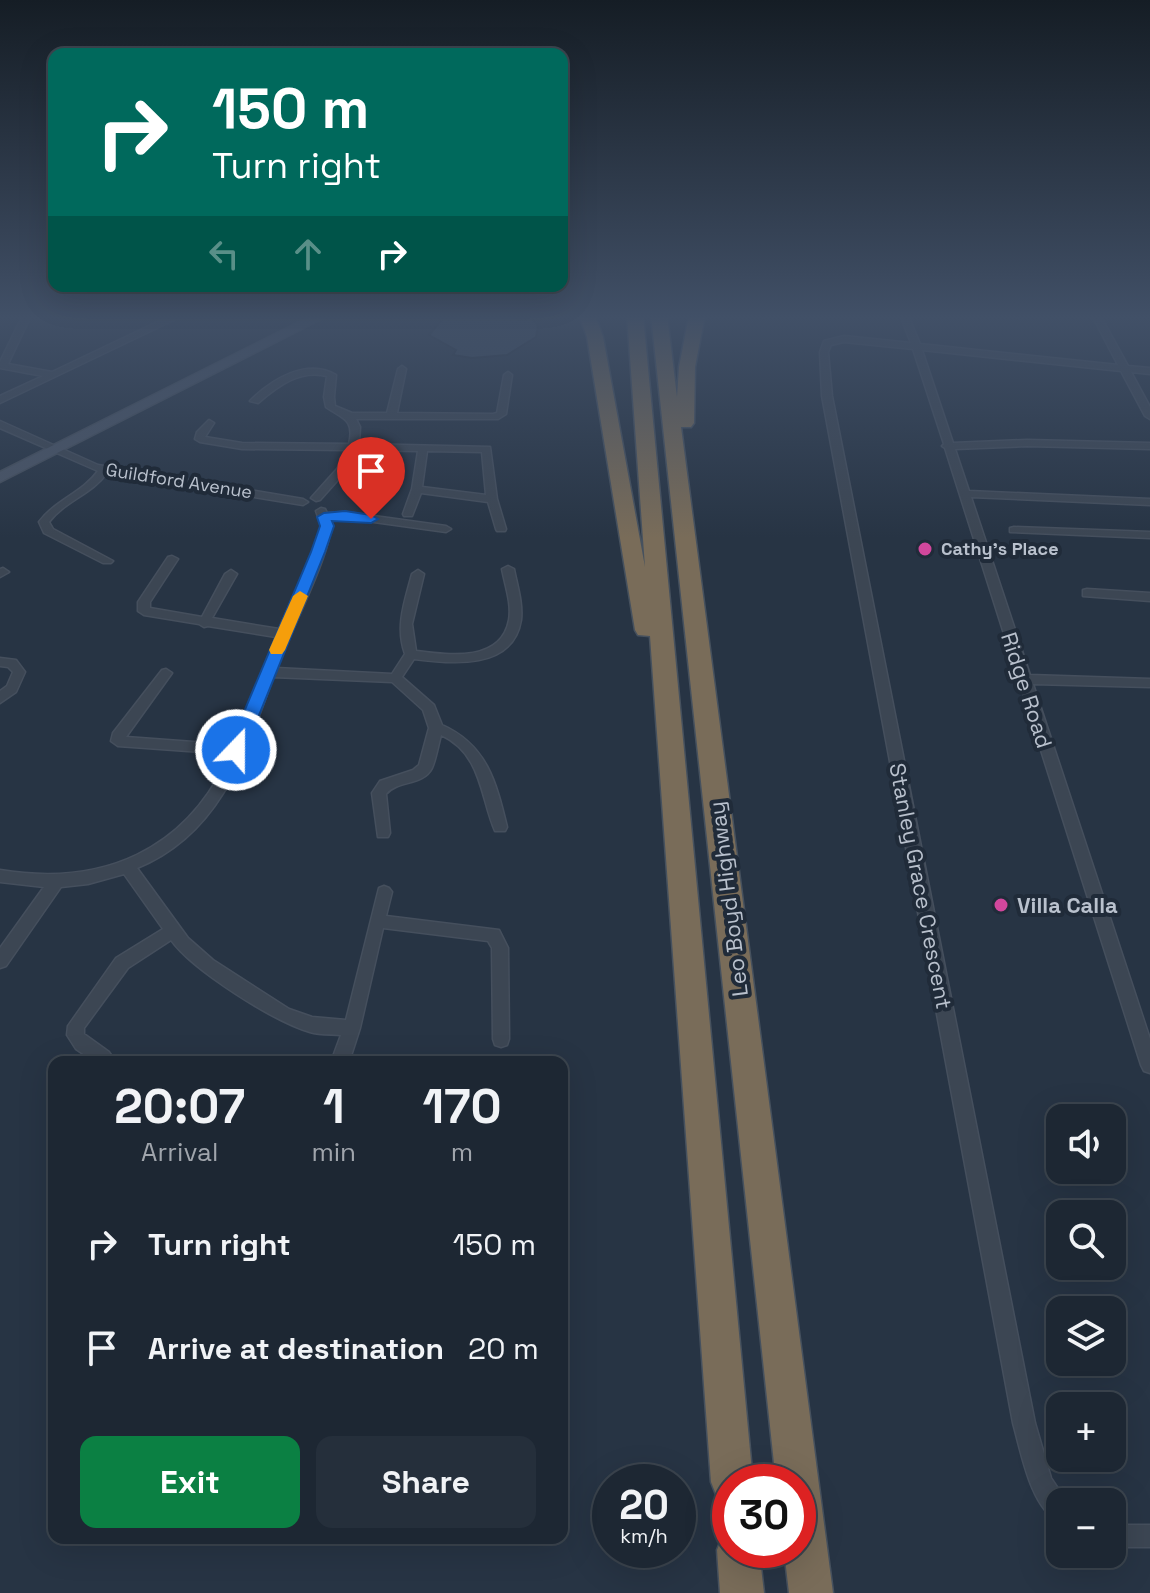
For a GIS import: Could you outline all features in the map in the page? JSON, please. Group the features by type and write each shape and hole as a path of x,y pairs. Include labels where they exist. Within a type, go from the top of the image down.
{"highway":[{"path":"604,389 675,789"},
{"name":"Leo Boyd Highway","path":"641,389 731,1464"},
{"name":"Leo Boyd Highway","path":"668,389 795,1464"},
{"path":"685,389 700,649"},
{"path":"740,1568 742,1593"},
{"path":"808,1568 811,1593"}],"main road":[{"path":"0,478 165,389"},
{"path":"0,471 55,449 174,389"}],"street":[{"path":"0,400 22,389"},
{"path":"255,401 268,389"},
{"path":"331,389 331,407 350,416 498,417 507,389"},
{"path":"392,414 397,389"},
{"name":"Stanley Grace Crescent","path":"827,389 1024,1423 1041,1483 1046,1490"},
{"name":"Ridge Road","path":"930,389 1150,1065"},
{"path":"1135,389 1150,416"},
{"path":"0,876 29,882 92,878 127,866 169,844 198,820 213,800 236,750 326,531 320,509 352,447 356,428 350,416"},
{"path":"209,423 199,436 206,442 242,446 487,449 492,499 501,529"},
{"name":"Guildford Avenue","path":"0,424 86,465 104,470 303,502 301,506 307,512 320,509"},
{"path":"947,446 1027,443 1150,446"},
{"path":"408,514 417,489 423,448"},
{"path":"104,470 95,484 53,511 44,522 48,531 107,561"},
{"path":"417,489 492,499"},
{"path":"963,494 1150,502"},
{"path":"320,509 446,529"},
{"path":"1014,530 1150,535"},
{"path":"172,559 144,602 143,610 204,623 283,634"},
{"path":"411,654 460,659 503,646 515,623 508,569"},
{"path":"204,623 231,574"},
{"path":"411,654 406,643 405,625 418,574"},
{"path":"1087,593 1150,597"},
{"path":"395,678 411,654"},
{"path":"0,662 12,663 19,672 12,689 0,698"},
{"path":"268,672 395,678 429,708 436,728 423,771 381,788 379,793 383,833"},
{"path":"166,673 120,733 118,741 236,750"},
{"path":"1023,679 1150,683"},
{"path":"436,728 451,733 463,742 484,768 500,827"},
{"path":"127,866 173,931 207,965 283,1014 312,1025 352,1028"},
{"path":"0,961 56,882"},
{"path":"342,1056 352,1028 384,892"},
{"path":"377,921 493,935 500,948 501,1039"},
{"path":"102,1056 77,1039 76,1026 122,963 173,931"},
{"path":"1126,1536 1150,1536"}],"slow traffic":[{"path":"277,650 300,596"}],"place":[{"name":"Cathy's Place","path":"925,549"},
{"name":"Villa Calla","path":"1001,905"}],"route":[{"path":"236,750 326,531 324,517 345,515 371,519"}]}
